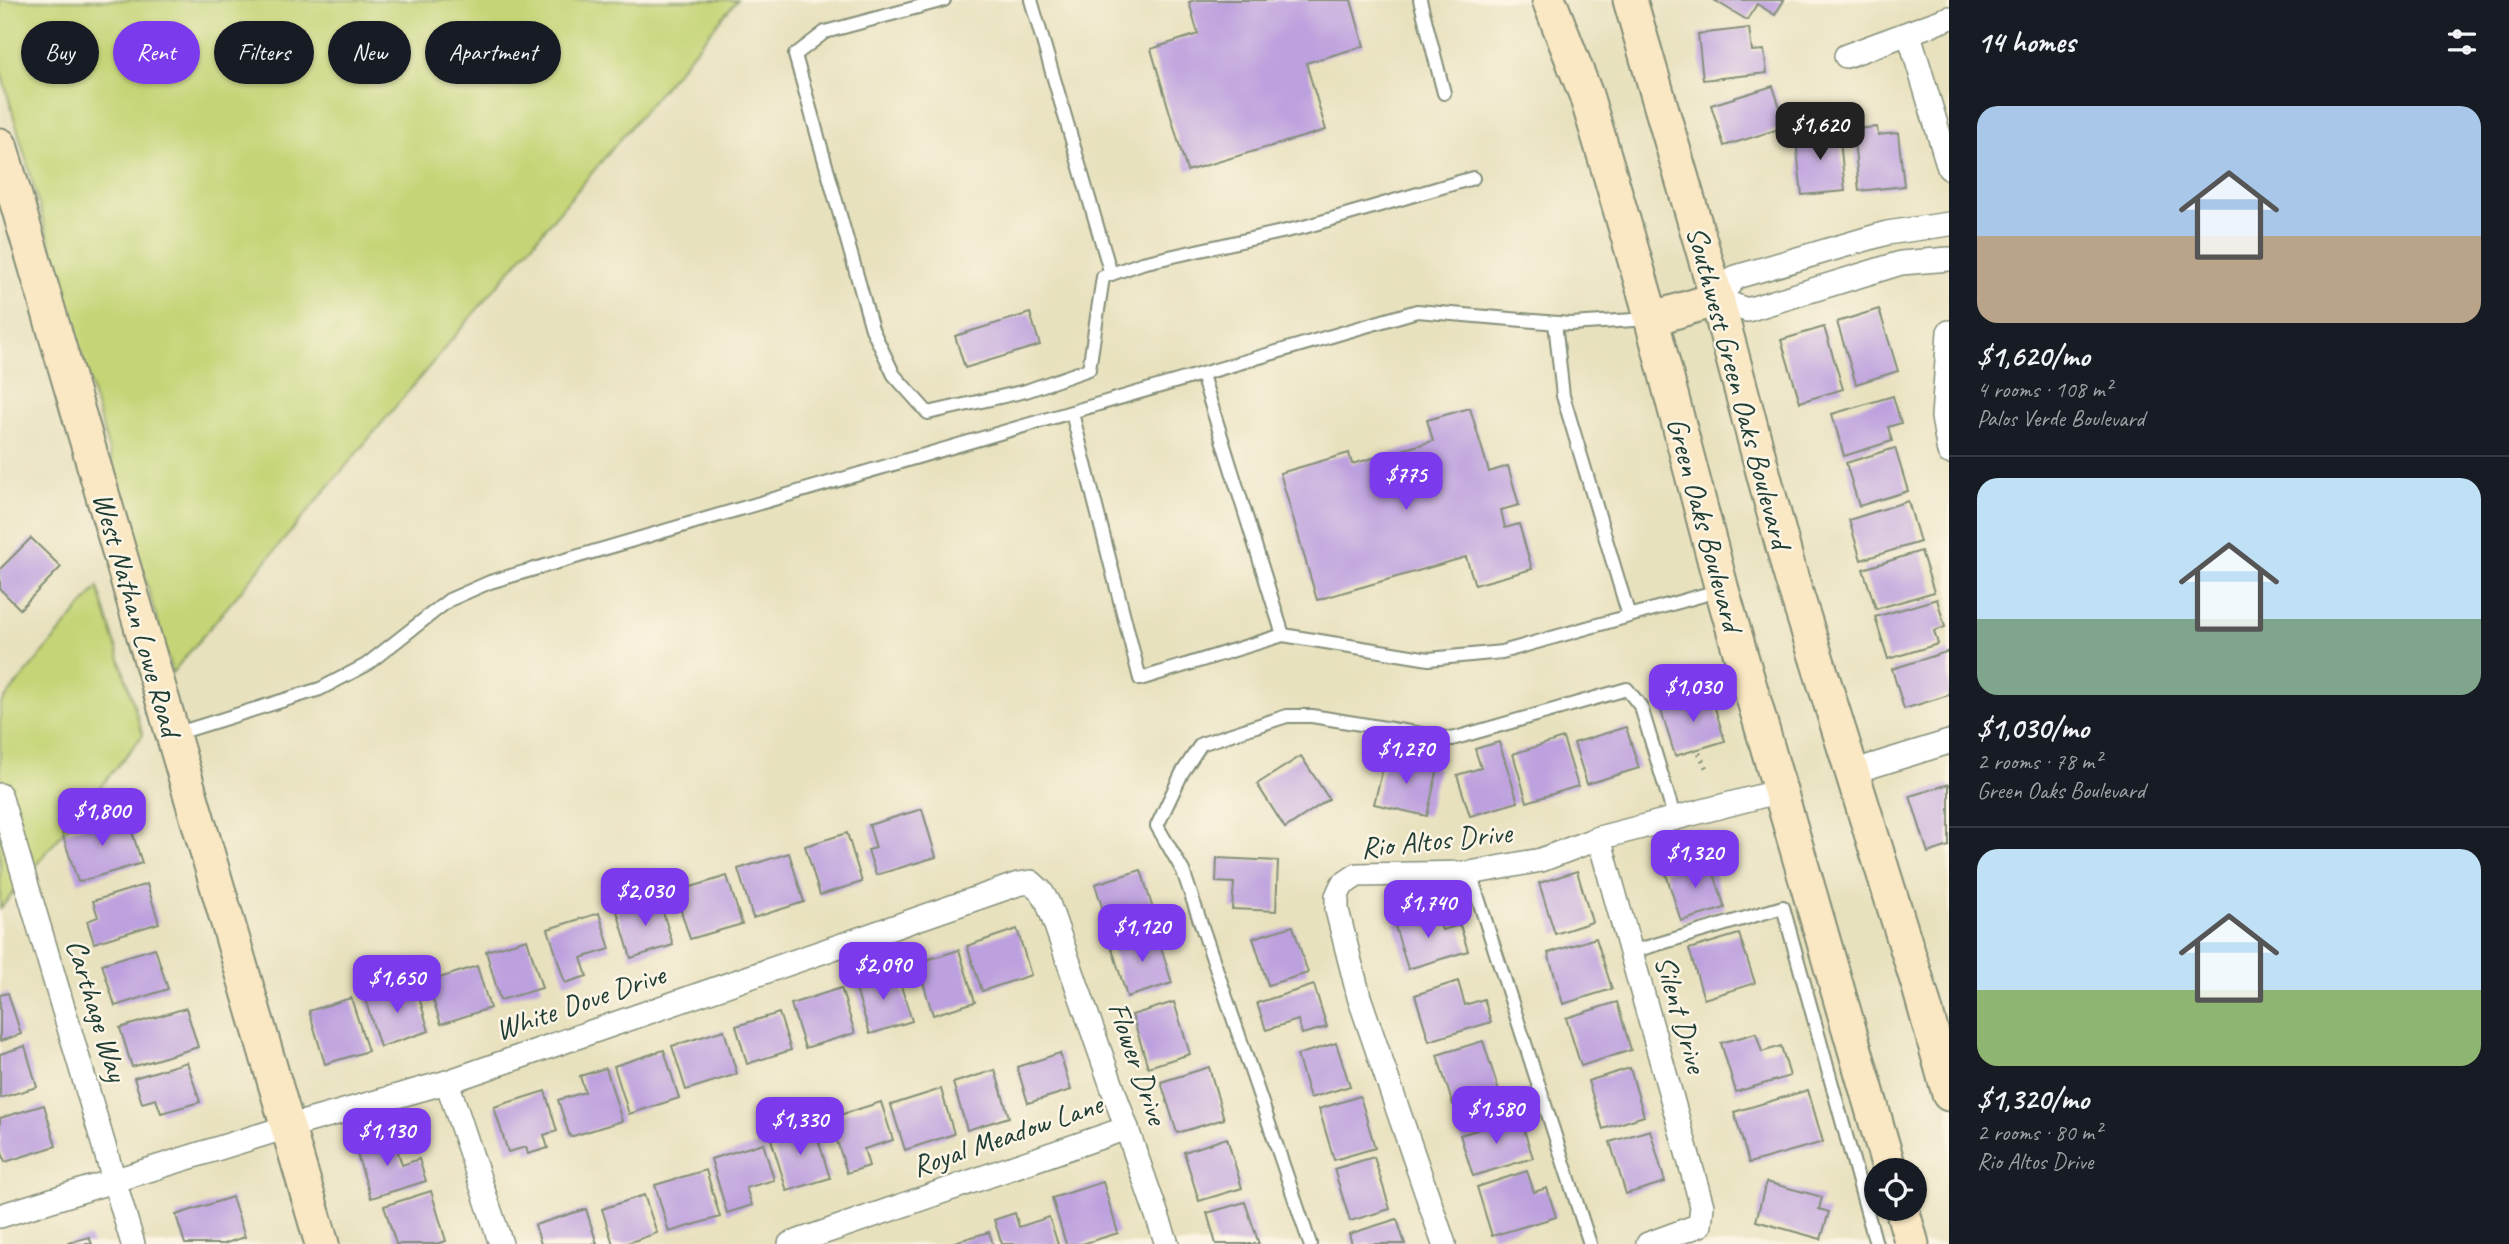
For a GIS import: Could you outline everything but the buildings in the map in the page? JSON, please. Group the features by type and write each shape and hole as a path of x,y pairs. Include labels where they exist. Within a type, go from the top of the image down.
{"main road":[{"name":"Green Oaks Boulevard","path":"1549,0 1586,95 1651,319 1721,590 1886,1158"},
{"name":"Southwest Green Oaks Boulevard","path":"1630,0 1717,299 1789,570 1852,772"},
{"name":"West Nathan Lowe Road","path":"0,145 322,1244"},
{"path":"1651,319 1717,299"},
{"path":"1852,772 1919,987 1949,1094"},
{"path":"1905,1221 1912,1244"}],"street":[{"path":"1846,56 1949,18"},
{"path":"1909,34 1949,167"},
{"path":"1949,225 1887,233 1736,277 1717,299 1747,310 1901,263 1949,259"},
{"path":"1949,332 1943,417 1949,452"},
{"path":"1852,772 1949,741"},
{"name":"Rio Altos Drive","path":"1444,1244 1359,997 1338,910 1337,895 1342,885 1357,875 1470,873 1541,860 1599,838 1780,791"},
{"name":"Carthage Way","path":"0,795 133,1244"},
{"name":"Silent Drive","path":"1599,838 1702,1206 1700,1225 1648,1244"},
{"name":"White Dove Drive","path":"0,1216 287,1127 447,1082 1018,884 1031,882 1041,891 1048,904"},
{"name":"Flower Drive","path":"1048,904 1167,1244"},
{"path":"447,1082 501,1244"},
{"name":"Royal Meadow Lane","path":"790,1244 1127,1128"}],"lane":[{"path":"944,0 825,33 795,55 872,329 894,375 928,413 1026,391 1089,369 1103,277 1142,263 1304,227 1473,178"},
{"path":"1031,0 1111,274"},
{"path":"1420,0 1444,93"},
{"path":"172,735 320,689 366,665 449,600 490,582 1417,312 1555,323 1604,324 1651,319"},
{"path":"1555,323 1563,396 1629,616"},
{"path":"1202,375 1283,635"},
{"path":"1072,413 1140,679 1283,635 1429,659 1502,652 1721,590"},
{"path":"1310,1244 1183,871 1157,826 1182,773 1201,744 1287,716 1312,716 1451,739 1627,689 1641,707 1675,818"},
{"path":"1470,873 1590,1244"},
{"path":"1631,953 1783,907 1876,1244"}],"path":[{"path":"1699,752 1707,769"}],"green space":[{"path":"0,0 737,0 172,673 0,68"},
{"path":"98,587 143,735 0,909 0,704"}]}
